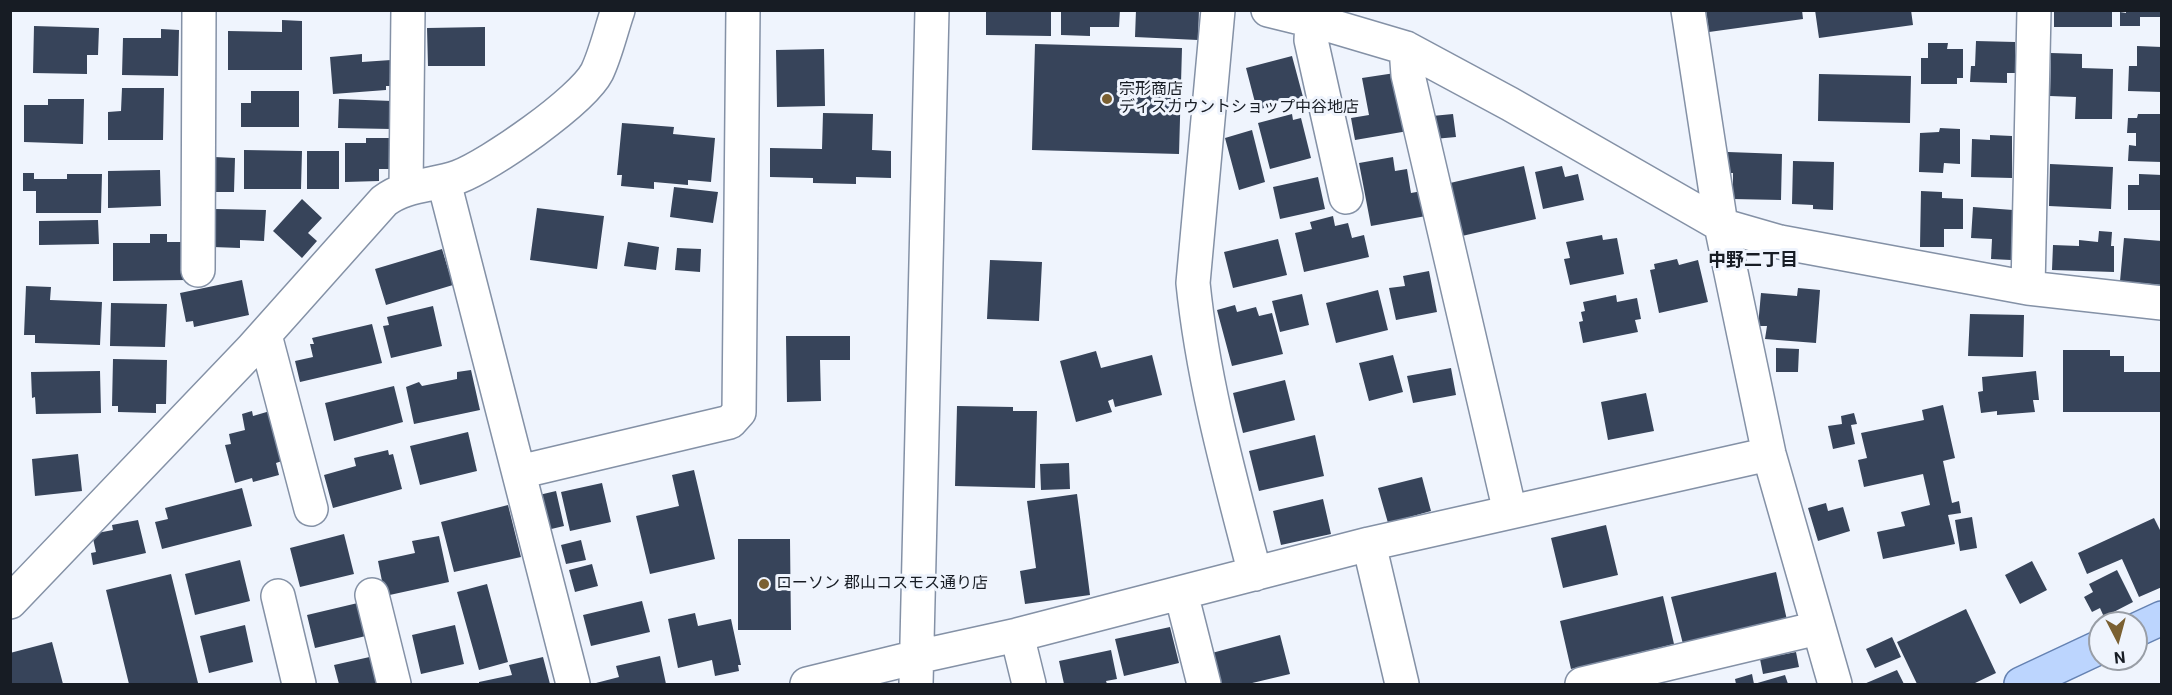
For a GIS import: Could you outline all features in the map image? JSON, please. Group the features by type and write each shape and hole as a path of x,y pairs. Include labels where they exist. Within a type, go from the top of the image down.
{"main road":[{"path":"2148,624 2162,618"},
{"path":"2021,684 2088,653"}],"street":[{"path":"198,270 200,10"},
{"path":"406,189 408,10"},
{"path":"14,588 265,334 384,201 394,193 406,189 444,182 465,174 531,133 565,107 596,73 618,10"},
{"path":"519,472 730,422 739,412 743,10"},
{"path":"917,671 933,10"},
{"path":"1218,10 1193,283 1197,327 1212,405 1255,574"},
{"path":"1268,10 1406,48 1510,104 1721,225 1780,242 2028,288 2162,303"},
{"path":"1688,10 1721,225 1769,454 1835,684"},
{"path":"2028,288 2034,10"},
{"path":"1312,21 1311,40 1346,197"},
{"path":"1406,48 1408,75 1510,512"},
{"path":"444,182 573,684"},
{"path":"265,334 311,509"},
{"path":"807,684 917,671 1017,635 1369,543 1769,454"},
{"path":"1369,543 1402,684"},
{"path":"1181,593 1204,684"},
{"path":"372,595 394,684"},
{"path":"278,596 298,684"},
{"path":"1582,684 1818,628"},
{"path":"1017,635 1029,684"}],"building":[{"path":"986,10 1051,10 1051,36 986,35"},
{"path":"1061,10 1120,10 1119,27 1090,27 1090,36 1061,35"},
{"path":"1136,10 1199,10 1198,40 1135,37"},
{"path":"1706,10 1802,10 1803,19 1709,32"},
{"path":"1815,10 1911,10 1913,25 1819,38"},
{"path":"2054,10 2112,10 2112,27 2054,27"},
{"path":"2126,10 2162,10 2162,17 2140,17 2140,26 2120,26 2120,12 2126,13"},
{"path":"282,20 302,21 302,70 228,70 228,31 282,32"},
{"path":"34,26 99,28 98,55 87,55 87,74 33,73"},
{"path":"485,27 485,66 428,66 427,28"},
{"path":"161,29 179,30 178,76 122,75 123,38 161,38"},
{"path":"1976,41 2015,42 2015,73 2007,73 2007,83 1970,82 1971,66 1975,66"},
{"path":"1928,43 1948,43 1947,49 1963,49 1963,78 1957,78 1957,84 1921,84 1921,58 1928,58"},
{"name":"宗形商店 ディスカウントショップ中谷地店","path":"1035,44 1182,48 1179,154 1032,150"},
{"path":"2137,46 2162,47 2162,92 2128,91 2129,66 2137,66"},
{"path":"824,49 825,106 777,107 776,50"},
{"path":"2051,53 2082,54 2082,68 2113,69 2112,119 2075,119 2076,97 2050,96"},
{"path":"362,54 362,62 391,60 393,86 386,86 386,90 333,94 330,57"},
{"path":"1292,56 1303,97 1257,110 1246,68"},
{"path":"1395,73 1400,100 1397,100 1398,109 1404,108 1408,131 1355,140 1351,118 1369,115 1362,78"},
{"path":"1819,74 1911,76 1910,123 1818,121"},
{"path":"122,88 164,88 163,140 108,140 108,112 121,111"},
{"path":"251,91 299,91 299,127 241,127 241,103 251,103"},
{"path":"48,99 84,99 83,144 24,142 24,105 48,105"},
{"path":"339,99 392,101 391,129 338,128"},
{"path":"823,113 873,114 872,150 891,151 891,178 856,177 856,184 813,183 813,178 770,177 770,148 822,149"},
{"path":"1292,114 1293,120 1301,118 1311,158 1270,169 1258,123"},
{"path":"1453,114 1456,137 1434,139 1432,116"},
{"path":"2138,114 2162,114 2162,162 2128,161 2129,145 2136,146 2136,133 2127,133 2128,118 2137,118"},
{"path":"622,123 674,127 673,134 715,138 711,182 688,180 688,185 654,182 654,189 621,186 622,175 617,175"},
{"path":"1940,128 1960,129 1960,164 1944,163 1943,173 1919,172 1920,133 1939,132"},
{"path":"1252,130 1265,182 1239,190 1225,138"},
{"path":"1990,135 2012,136 2012,178 1971,177 1972,139 1990,140"},
{"path":"366,138 390,138 390,169 379,169 379,181 345,182 345,143 366,143"},
{"path":"244,150 302,151 301,189 244,189"},
{"path":"307,151 339,151 339,189 307,189"},
{"path":"1728,152 1782,154 1781,200 1733,199 1733,173 1728,173"},
{"path":"214,157 235,158 234,192 213,192"},
{"path":"1393,157 1395,171 1407,169 1411,193 1422,191 1426,216 1371,226 1359,163"},
{"path":"1793,161 1834,162 1833,210 1813,209 1813,205 1792,204"},
{"path":"2050,164 2113,167 2111,209 2049,206"},
{"path":"1524,166 1536,219 1462,236 1450,183"},
{"path":"1562,166 1565,177 1578,174 1584,200 1543,209 1535,172"},
{"path":"160,170 161,206 108,208 108,171"},
{"path":"23,173 34,173 34,179 67,179 67,174 102,174 101,213 36,213 36,191 23,191"},
{"path":"2139,174 2162,175 2162,210 2128,210 2128,185 2139,185"},
{"path":"1318,177 1325,209 1280,219 1273,187"},
{"path":"674,187 718,192 713,223 670,217"},
{"path":"1921,191 1942,192 1942,198 1963,199 1963,229 1944,229 1944,247 1920,247"},
{"path":"302,199 322,218 308,233 317,241 302,258 273,231"},
{"path":"1973,207 2013,210 2011,260 1991,259 1992,239 1971,238"},
{"path":"537,208 604,216 597,269 530,260"},
{"path":"215,209 266,210 264,241 240,240 240,248 213,247"},
{"path":"1333,216 1335,226 1348,223 1352,238 1364,235 1369,257 1304,272 1295,233 1312,229 1310,222"},
{"path":"98,220 99,244 39,245 39,221"},
{"path":"2099,231 2112,232 2114,272 2052,270 2053,245 2079,246 2079,240 2098,242"},
{"path":"150,234 167,234 167,242 186,242 187,280 113,281 113,243 150,243"},
{"path":"1602,235 1603,240 1617,238 1624,274 1570,285 1564,259 1570,258 1566,242"},
{"path":"2124,238 2162,241 2162,285 2120,281"},
{"path":"1278,239 1287,275 1233,288 1224,252"},
{"path":"628,242 659,247 656,270 624,266"},
{"path":"677,248 701,249 700,272 675,270"},
{"path":"442,249 453,285 386,305 375,269"},
{"path":"1677,259 1679,265 1698,260 1708,302 1659,313 1650,270 1655,269 1654,264"},
{"path":"990,260 1042,262 1039,321 987,319"},
{"path":"1429,271 1437,312 1396,320 1389,288 1405,286 1403,276"},
{"path":"242,280 249,315 194,327 193,321 186,322 180,293"},
{"path":"26,286 51,287 50,300 102,302 100,345 35,343 35,335 24,335"},
{"path":"1798,288 1820,290 1816,343 1765,339 1767,326 1758,326 1761,293 1797,296"},
{"path":"1378,290 1388,330 1336,343 1326,303"},
{"path":"1302,294 1309,325 1280,332 1272,301"},
{"path":"1616,295 1617,302 1637,298 1641,319 1635,320 1638,332 1583,343 1579,322 1583,321 1581,312 1585,311 1583,302"},
{"path":"111,303 167,304 165,347 110,346"},
{"path":"1235,305 1237,312 1256,307 1259,316 1272,313 1283,354 1232,366 1217,310"},
{"path":"433,306 442,346 391,358 383,326 389,325 387,317"},
{"path":"1970,314 2024,315 2023,357 1968,356"},
{"path":"372,324 382,363 300,382 295,361 313,357 310,344 314,344 312,338"},
{"path":"786,336 850,336 850,360 820,360 821,401 787,402"},
{"path":"1776,348 1799,349 1798,372 1776,372"},
{"path":"2063,350 2110,350 2110,356 2124,356 2124,372 2162,372 2162,412 2063,412"},
{"path":"1096,351 1101,368 1152,355 1162,395 1115,407 1113,399 1108,401 1112,412 1076,422 1060,361"},
{"path":"1393,355 1403,392 1369,401 1359,363"},
{"path":"113,359 167,360 166,404 156,404 156,413 118,412 118,406 112,406"},
{"path":"1451,368 1456,395 1413,403 1407,376"},
{"path":"471,370 480,410 414,424 406,387 419,382 422,386 457,379 457,372"},
{"path":"100,371 101,413 36,414 35,397 32,398 31,372"},
{"path":"2036,371 2039,400 2033,400 2035,412 1997,415 1997,411 1981,413 1978,392 1983,391 1982,377"},
{"path":"1285,380 1295,420 1243,433 1233,393"},
{"path":"394,386 403,422 334,441 325,403"},
{"path":"1646,393 1654,431 1608,440 1601,402"},
{"path":"1943,405 1955,458 1943,461 1952,503 1959,501 1961,513 1948,515 1955,544 1883,559 1877,532 1905,526 1901,512 1930,505 1923,474 1864,487 1858,460 1867,458 1861,433 1924,420 1922,410"},
{"path":"957,406 1013,407 1013,411 1037,411 1035,488 955,486"},
{"path":"252,411 253,416 270,411 282,461 276,463 279,475 253,482 252,478 235,483 225,445 231,444 229,434 245,430 242,414"},
{"path":"1854,413 1857,424 1851,425 1855,444 1833,449 1828,426 1842,424 1841,416"},
{"path":"468,432 477,471 420,485 410,446"},
{"path":"1315,435 1324,476 1259,491 1249,451"},
{"path":"388,450 389,455 393,454 402,489 333,508 324,475 356,466 354,458"},
{"path":"78,454 82,491 35,496 32,459"},
{"path":"1069,463 1070,489 1041,490 1040,464"},
{"path":"694,470 715,559 650,574 636,516 679,506 672,475"},
{"path":"1422,477 1431,511 1388,523 1378,488"},
{"path":"602,483 611,522 570,531 561,492"},
{"path":"242,488 252,526 162,549 155,522 168,519 165,508"},
{"path":"556,491 564,526 547,530 539,495"},
{"path":"1077,494 1090,595 1025,604 1020,571 1036,568 1027,501"},
{"path":"1323,499 1331,534 1281,545 1273,511"},
{"path":"1826,503 1828,511 1843,507 1850,531 1818,541 1808,508"},
{"path":"508,505 521,557 454,572 441,522"},
{"path":"1972,517 1977,548 1960,551 1955,520"},
{"path":"2154,518 2162,534 2162,587 2139,597 2122,559 2087,574 2078,553"},
{"path":"138,520 146,553 93,565 91,553 96,552 92,534 113,530 112,525"},
{"path":"1606,525 1618,575 1563,588 1551,538"},
{"path":"344,534 354,574 300,587 290,548"},
{"path":"439,536 449,582 385,596 378,561 415,553 412,541"},
{"name":"ローソン 郡山コスモス通り店","path":"738,539 790,539 791,630 738,630"},
{"path":"581,540 586,560 566,564 561,545"},
{"path":"240,560 250,601 195,615 185,574"},
{"path":"2032,561 2047,590 2020,604 2005,575"},
{"path":"592,564 598,586 575,592 569,570"},
{"path":"2117,570 2133,602 2116,611 2101,611 2100,608 2091,611 2084,597 2093,592 2089,584"},
{"path":"1776,572 1787,620 1683,644 1671,597"},
{"path":"171,574 198,683 129,684 106,590"},
{"path":"487,584 508,662 479,670 457,592"},
{"path":"1663,596 1674,644 1571,669 1560,621"},
{"path":"642,601 650,632 591,646 583,615"},
{"path":"362,602 370,635 315,648 307,615"},
{"path":"1966,609 1996,673 1973,684 1917,684 1897,642"},
{"path":"695,613 698,626 731,619 741,665 738,665 739,671 715,676 712,660 678,668 668,619"},
{"path":"245,625 253,662 209,673 200,636"},
{"path":"455,625 464,664 421,674 412,635"},
{"path":"1170,627 1179,663 1124,676 1115,639"},
{"path":"1280,635 1290,674 1248,684 1216,684 1208,654"},
{"path":"1892,637 1901,657 1875,668 1866,649"},
{"path":"52,642 63,684 10,684 10,653"},
{"path":"1111,650 1117,679 1106,681 1107,684 1064,684 1059,661"},
{"path":"1796,652 1799,667 1763,674 1760,659"},
{"path":"374,656 381,684 339,684 334,665"},
{"path":"660,656 666,684 596,684 619,677 616,666"},
{"path":"543,657 550,684 479,684 479,682 512,675 509,665"},
{"path":"1897,670 1904,684 1864,684"},
{"path":"1752,674 1754,684 1736,684 1735,679"},
{"path":"1785,675 1788,684 1754,684"}],"place":[{"name":"宗形商店 ディスカウントショップ中谷地店","path":"1107,99"},
{"name":"ローソン 郡山コスモス通り店","path":"764,584"}],"district":[{"name":"中野二丁目","path":"1753,261"}]}
